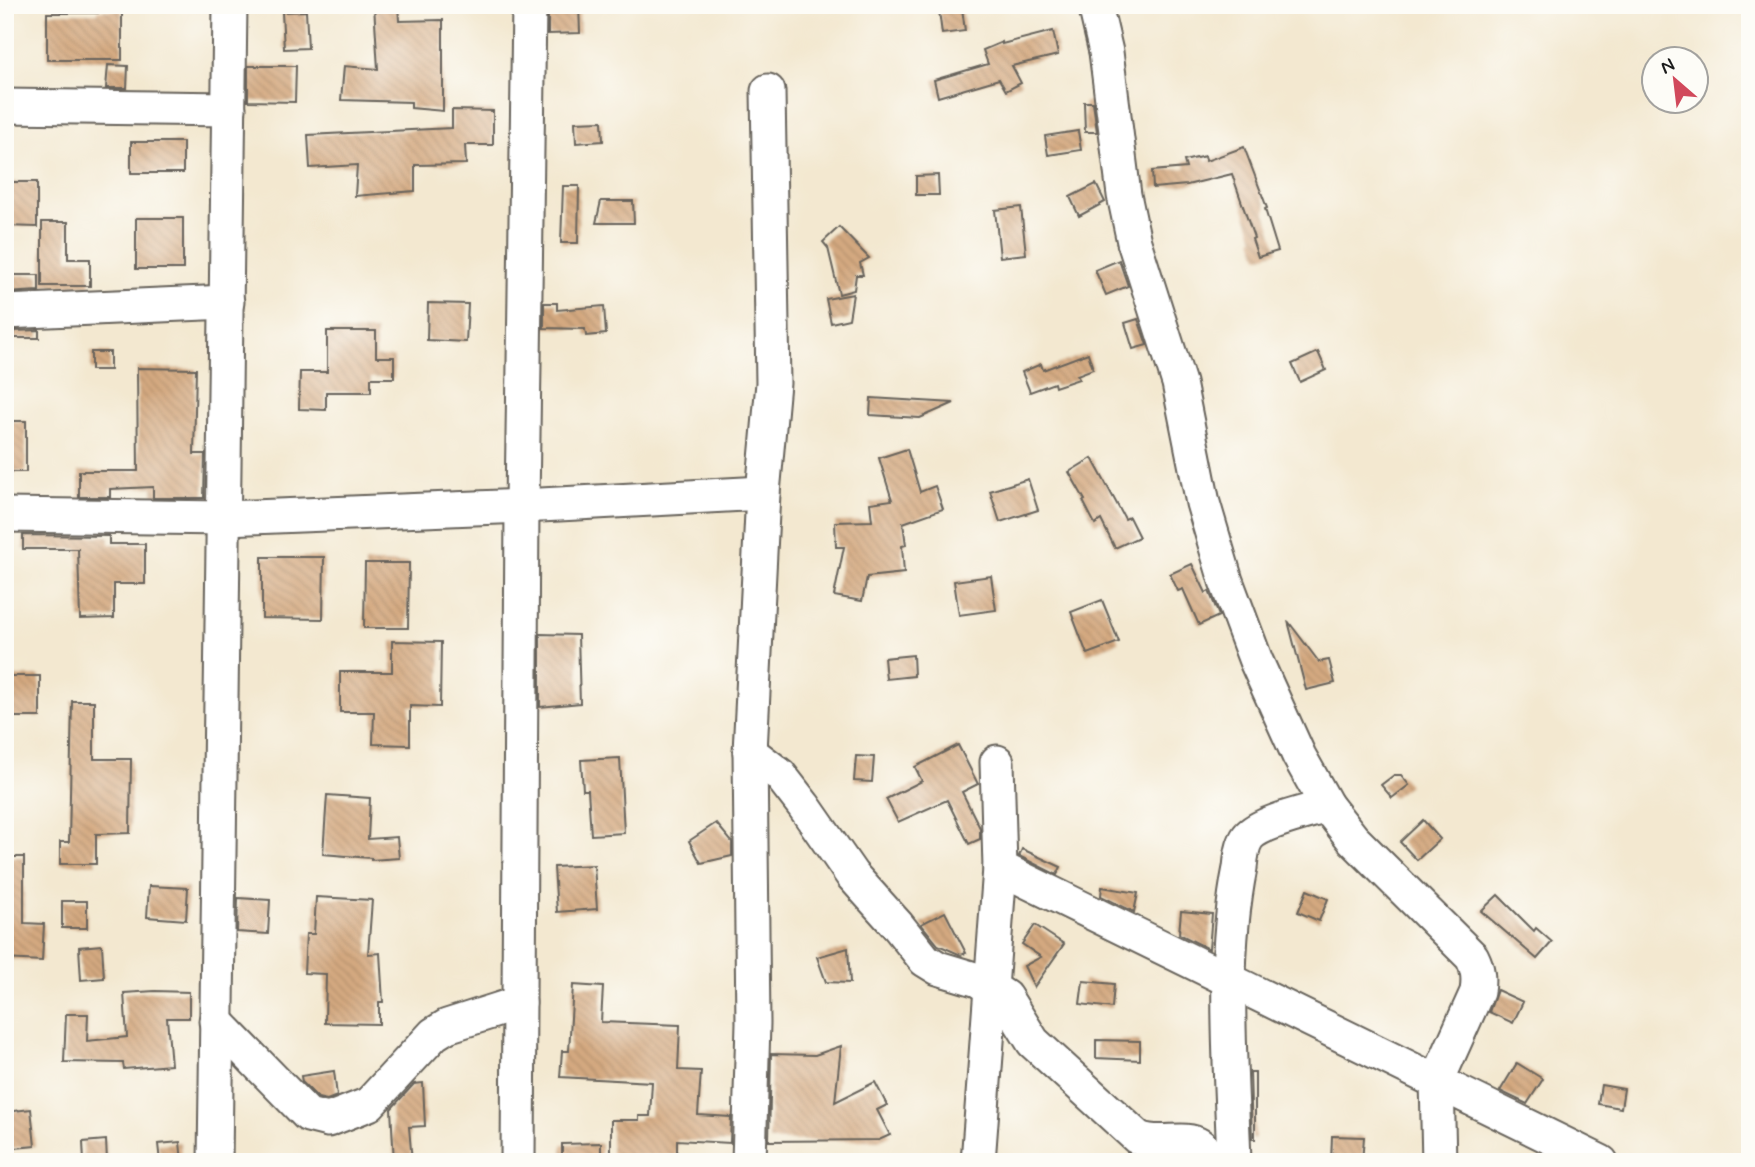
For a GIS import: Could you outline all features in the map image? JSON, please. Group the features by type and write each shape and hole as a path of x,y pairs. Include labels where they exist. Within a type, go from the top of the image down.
{"street":[{"path":"215,1162 230,5"},
{"path":"518,1162 522,506 529,5"},
{"path":"1095,5 1106,52 1131,230 1178,383 1203,503 1226,581 1256,661 1299,756 1327,806 1361,847 1472,957 1477,967 1477,992 1437,1081 1438,1162"},
{"path":"749,1162 754,1023 750,752 763,493 774,383 768,91"},
{"path":"5,106 229,109"},
{"path":"5,312 227,302"},
{"path":"5,515 225,518 763,493"},
{"path":"750,752 780,775 852,875 925,960 937,968 978,980 1005,997 1033,1042 1137,1138 1153,1142 1192,1142 1198,1144 1215,1162"},
{"path":"978,1162 1000,867 997,762"},
{"path":"1234,1162 1229,981 1236,885 1246,839 1255,830 1327,806"},
{"path":"1000,867 1601,1162"},
{"path":"216,1021 308,1115 328,1120 369,1104 434,1034 447,1026 519,1003"}],"building":[{"path":"374,5 398,5 399,21 443,20 443,111 411,108 411,102 341,100 344,66 378,69"},
{"path":"579,5 580,33 548,34 548,6"},
{"path":"962,8 965,31 942,34 939,11"},
{"path":"98,10 122,10 122,60 47,60 47,13 98,13"},
{"path":"306,11 308,48 284,49 282,12"},
{"path":"1053,31 1058,55 1012,66 1021,83 1006,91 999,79 938,97 934,80 988,64 983,50 1002,42"},
{"path":"108,65 128,66 127,88 106,88"},
{"path":"248,66 296,66 295,102 248,101"},
{"path":"1084,102 1093,102 1097,132 1085,132"},
{"path":"452,110 493,111 493,145 465,145 466,164 415,165 415,191 355,196 357,165 310,168 308,135 452,128"},
{"path":"602,121 603,141 576,143 575,122"},
{"path":"1078,131 1081,150 1048,155 1045,136"},
{"path":"131,142 183,142 183,173 131,173"},
{"path":"1244,147 1267,208 1265,209 1278,251 1258,257 1232,174 1187,185 1153,188 1152,171 1186,168 1184,161 1205,156 1206,161"},
{"path":"938,175 939,195 916,195 916,176"},
{"path":"5,182 37,182 37,227 5,226"},
{"path":"1096,184 1105,202 1079,216 1070,197"},
{"path":"563,186 579,186 578,243 561,243"},
{"path":"601,201 633,201 634,223 596,223"},
{"path":"1021,207 1026,254 1000,257 995,210"},
{"path":"136,218 183,218 183,269 136,269"},
{"path":"42,222 68,222 68,259 90,259 90,286 42,286"},
{"path":"839,227 869,258 860,263 863,275 856,275 854,290 839,294 828,248 823,242"},
{"path":"1119,260 1128,286 1106,295 1095,270"},
{"path":"5,275 39,275 39,291 5,293"},
{"path":"853,294 849,319 831,323 826,299"},
{"path":"428,303 468,304 466,342 427,340"},
{"path":"544,303 557,303 557,310 604,306 606,334 586,336 585,329 544,328"},
{"path":"1138,319 1147,345 1133,349 1125,323"},
{"path":"39,330 39,338 14,338 14,331"},
{"path":"327,331 376,331 376,357 394,357 394,378 371,378 371,392 326,392 326,410 299,409 300,372 327,372"},
{"path":"91,352 110,352 110,370 91,370"},
{"path":"1318,352 1326,370 1300,382 1292,364"},
{"path":"1088,353 1093,369 1077,375 1079,379 1055,387 1054,383 1030,392 1022,372 1041,364 1043,370"},
{"path":"137,368 196,369 194,454 205,454 204,498 153,498 153,487 110,489 110,497 79,497 79,471 138,471"},
{"path":"871,398 954,403 920,418 870,415"},
{"path":"5,421 26,421 26,472 5,472"},
{"path":"907,449 920,492 935,486 943,509 903,523 906,545 902,546 904,573 867,577 862,601 834,596 844,547 836,547 835,522 872,521 870,503 892,500 879,458"},
{"path":"1092,458 1125,519 1129,517 1139,537 1115,548 1101,520 1095,524 1069,472"},
{"path":"1028,479 1038,510 1000,522 990,491"},
{"path":"23,535 109,536 109,544 145,544 145,584 114,584 114,618 80,619 78,549 23,549"},
{"path":"262,557 324,557 323,619 262,618"},
{"path":"365,563 409,563 408,628 364,628"},
{"path":"1192,564 1206,593 1209,591 1219,616 1199,625 1183,589 1178,591 1170,574"},
{"path":"991,576 996,610 959,615 954,581"},
{"path":"1102,600 1119,642 1087,654 1071,612"},
{"path":"1288,621 1319,662 1329,660 1335,683 1306,690"},
{"path":"540,634 578,635 580,703 540,707"},
{"path":"392,641 441,642 440,707 410,706 410,745 373,744 374,712 340,712 340,672 392,672"},
{"path":"913,655 914,676 886,679 884,658"},
{"path":"5,676 40,676 40,717 5,717"},
{"path":"72,701 94,701 94,759 131,759 130,833 96,834 96,864 60,864 60,842 69,842"},
{"path":"958,745 978,784 962,792 980,828 980,839 969,844 947,800 898,822 886,799 922,781 915,767"},
{"path":"856,756 874,757 872,782 854,781"},
{"path":"620,758 624,833 591,835 588,790 583,790 581,760"},
{"path":"1394,775 1401,775 1409,785 1392,798 1381,785"},
{"path":"327,795 370,798 368,839 397,837 399,858 371,860 323,854"},
{"path":"1423,820 1440,839 1417,860 1400,842"},
{"path":"716,823 732,842 732,856 701,863 689,841"},
{"path":"1022,849 1061,867 1057,875 1019,856"},
{"path":"5,857 24,857 24,923 44,924 42,961 5,959"},
{"path":"594,865 597,909 557,912 554,867"},
{"path":"149,886 188,888 186,920 147,917"},
{"path":"1102,887 1138,893 1134,912 1101,896"},
{"path":"1307,890 1328,899 1319,921 1298,912"},
{"path":"1498,895 1534,931 1536,928 1552,942 1537,959 1481,911"},
{"path":"316,897 372,900 368,954 380,953 383,1002 379,1002 379,1024 325,1023 326,974 304,973 306,934 314,934"},
{"path":"238,898 270,900 268,934 237,932"},
{"path":"62,901 87,901 87,928 62,928"},
{"path":"1181,911 1212,914 1209,949 1179,934"},
{"path":"945,912 966,953 961,955 938,945 921,924"},
{"path":"1035,925 1064,944 1034,987 1024,966 1041,957 1022,944"},
{"path":"102,945 104,978 81,980 79,947"},
{"path":"848,948 850,983 826,982 817,957"},
{"path":"1083,981 1114,984 1112,1008 1080,1004"},
{"path":"573,985 603,987 601,1022 680,1025 678,1070 701,1071 698,1115 731,1117 730,1143 677,1140 677,1156 611,1156 611,1120 639,1120 639,1116 650,1116 652,1082 560,1077 562,1051 569,1051"},
{"path":"1497,990 1523,1002 1513,1023 1489,1012"},
{"path":"189,992 189,1018 167,1018 171,1065 124,1069 123,1063 64,1062 66,1014 88,1014 87,1041 127,1037 124,993"},
{"path":"1096,1040 1140,1041 1140,1060 1096,1058"},
{"path":"841,1046 835,1102 875,1082 887,1105 877,1110 890,1135 879,1140 769,1141 771,1054 815,1055"},
{"path":"1517,1063 1543,1079 1527,1104 1500,1091"},
{"path":"334,1071 337,1096 327,1100 318,1098 302,1082 301,1076"},
{"path":"1250,1072 1255,1072 1255,1139 1252,1139"},
{"path":"423,1083 425,1126 409,1127 412,1162 394,1162 391,1109 414,1084"},
{"path":"1601,1085 1624,1089 1621,1108 1598,1104"},
{"path":"31,1109 35,1146 5,1149 5,1112"},
{"path":"1332,1136 1364,1137 1362,1162 1331,1162"},
{"path":"106,1140 107,1161 84,1162 83,1142"},
{"path":"180,1142 182,1162 160,1162 158,1144"},
{"path":"601,1143 601,1162 562,1162 562,1144"}]}
